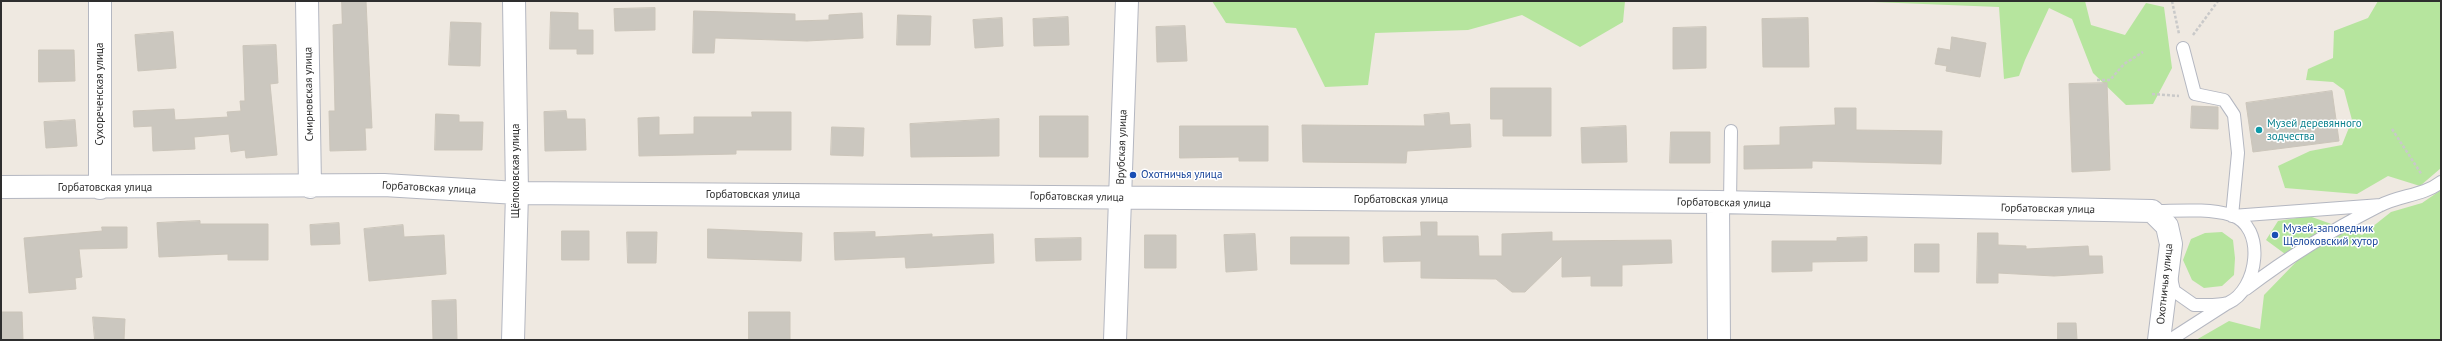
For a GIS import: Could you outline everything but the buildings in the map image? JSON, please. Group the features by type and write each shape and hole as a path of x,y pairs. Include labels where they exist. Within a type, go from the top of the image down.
{"street":[{"name":"Сухореченская улица","path":"100,1 100,188"},
{"name":"Смирновская улица","path":"307,1 310,187"},
{"name":"Щёлоковская улица","path":"513,340 517,193 514,1"},
{"name":"Врубская улица","path":"1115,340 1127,1"},
{"name":"Горбатовская улица","path":"1,187 310,187 384,185 517,193 1724,203 2152,211"},
{"path":"1719,340 1724,203"},
{"name":"Охотничья улица","path":"2152,211 2167,226 2171,244 2159,340"}],"lane":[{"path":"2183,48 2195,94 2224,100 2234,115 2238,153 2232,216"},
{"path":"1724,203 1732,131"},
{"path":"2170,340 2228,303 2286,258 2380,205 2431,189 2441,182"},
{"path":"2152,211 2196,211 2232,216 2380,205"},
{"path":"2232,216 2246,226 2254,242 2254,261 2246,289"},
{"path":"2168,269 2174,291 2194,305 2228,303"}],"path":[{"path":"2172,1 2183,48"},
{"path":"2183,48 2218,1"},
{"path":"2097,80 2110,80 2124,64 2143,52"},
{"path":"2152,94 2180,97 2195,94"},
{"path":"2392,129 2431,189"}],"green space":[{"path":"1212,1 1625,1 1623,22 1580,47 1522,15 1468,30 1375,33 1368,85 1325,87 1296,28 1226,23"},
{"path":"1848,1 2085,1 2091,25 2125,35 2146,3 2164,7 2172,68 2153,104 2126,105 2093,73 2072,19 2049,8 2019,76 2004,79 1999,7"},
{"path":"2378,1 2441,1 2441,168 2420,186 2388,176 2357,194 2285,188 2278,166 2310,151 2342,145 2352,120 2344,90 2333,82 2306,80 2308,69 2333,58 2334,31 2368,18"},
{"path":"2441,190 2441,340 2196,340 2229,321 2260,329 2264,295 2296,262 2266,240 2278,221 2309,216 2362,235 2391,212 2422,203"},
{"path":"2222,232 2233,240 2235,258 2234,275 2222,286 2204,288 2192,280 2183,260 2191,239 2205,233"}],"place":[{"name":"Музей деревянного зодчества","path":"2259,130"},
{"name":"Охотничья улица","path":"1133,175"},
{"name":"Музей-заповедник Щелоковский хутор","path":"2275,235"}]}
